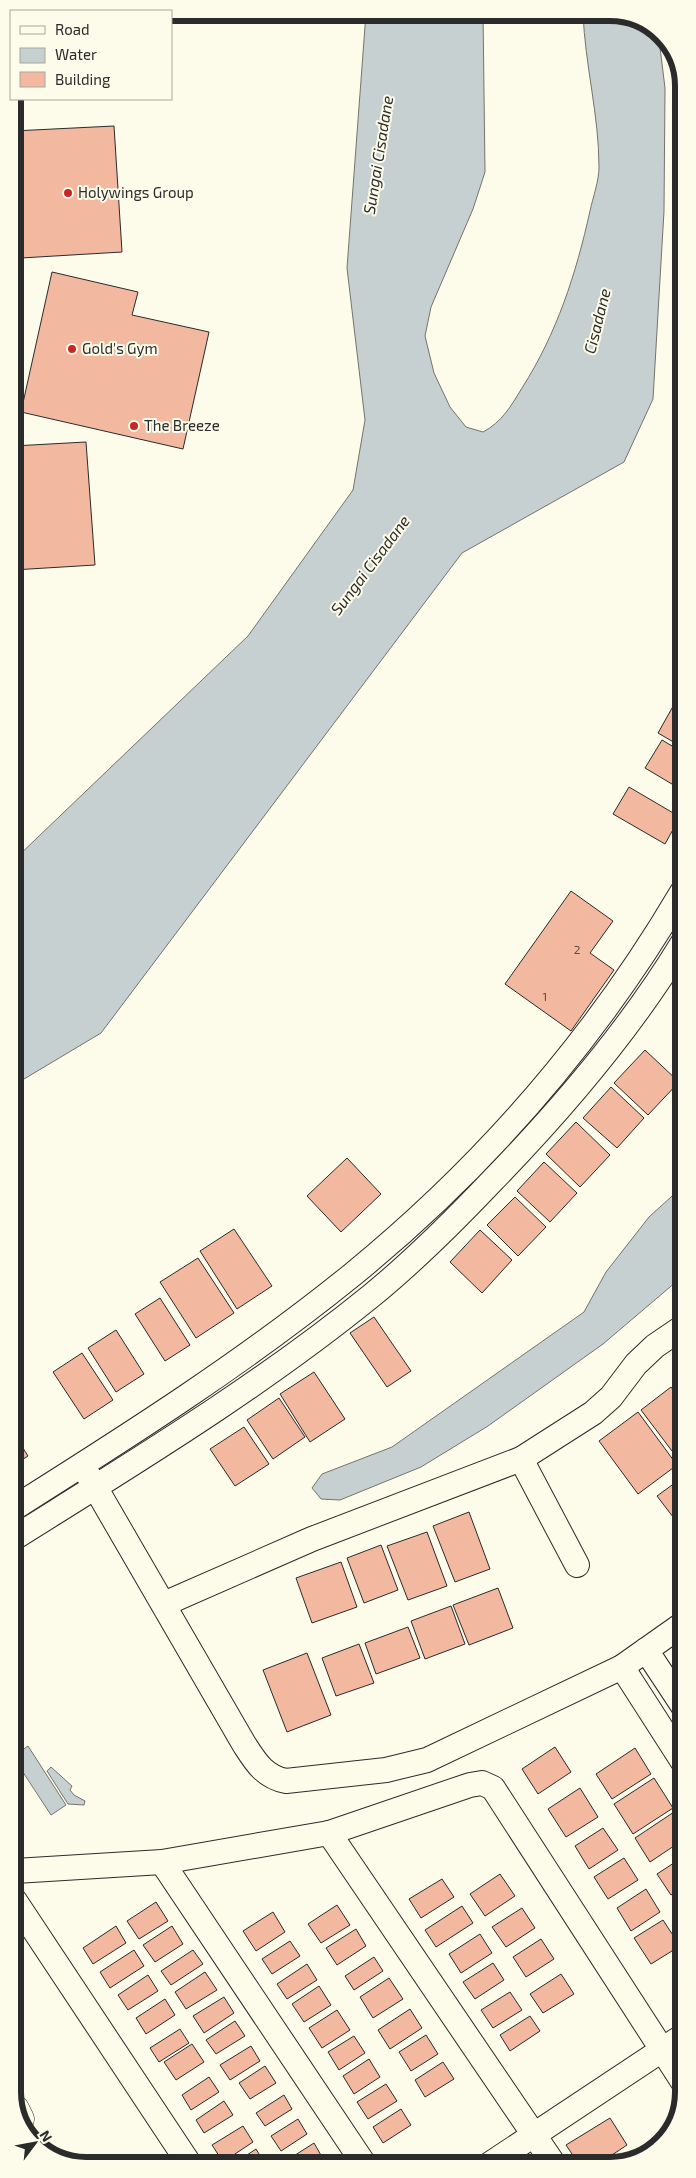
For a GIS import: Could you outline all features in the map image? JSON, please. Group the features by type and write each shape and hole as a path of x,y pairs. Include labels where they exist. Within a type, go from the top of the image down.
{"street":[{"path":"21,1504 218,1376 353,1274 420,1215 467,1170 561,1067 606,1008 675,904"},
{"path":"658,932 675,942"},
{"path":"21,1534 233,1396 372,1296 450,1224 534,1138 626,1029 675,956"},
{"path":"467,1170 484,1190"},
{"path":"164,1604 312,1539 521,1459 593,1413 611,1397 636,1364 655,1346 675,1332"},
{"path":"218,1376 233,1396"},
{"path":"521,1459 577,1565"},
{"path":"82,1465 97,1486 253,1758 270,1776 286,1781 386,1770 427,1760 622,1667 675,1630"},
{"path":"646,1650 675,1694"},
{"path":"622,1667 675,1750"},
{"path":"21,1870 162,1862 329,1833 470,1785 482,1783 493,1788 675,2069"},
{"path":"329,1833 548,2157"},
{"path":"162,1862 359,2157"},
{"path":"21,1910 185,2157"},
{"path":"500,2157 675,2041"}],"water":[{"path":"365,21 483,21 485,172 473,209 431,307 425,336 434,373 450,407 466,427 483,432 490,428 510,407 534,367 555,324 572,280 596,189 599,172 598,148 583,21 614,21 634,26 649,35 660,45 665,88 664,211 653,399 624,462 462,553 101,1033 21,1081 21,853 248,636 353,490 365,420 347,268"},
{"path":"675,1193 675,1283 603,1344 488,1426 421,1467 340,1500 321,1499 312,1488 322,1474 392,1447 584,1312 606,1272 649,1217"},
{"path":"28,1746 66,1805 51,1815 21,1769 21,1751"},
{"path":"51,1767 72,1786 70,1790 74,1795 85,1801 84,1805 68,1804 47,1771"}],"building":[{"path":"114,126 122,252 21,258 21,131"},
{"path":"52,272 138,292 132,315 209,332 183,449 21,412"},
{"path":"86,442 95,565 21,570 21,446"},
{"path":"675,703 675,743 658,733"},
{"path":"662,740 675,748 675,786 645,768"},
{"path":"629,787 675,814 675,826 665,844 613,814"},
{"path":"571,891 613,921 590,953 614,970 571,1031 505,984"},
{"path":"645,1050 675,1078 675,1086 648,1115 614,1083"},
{"path":"611,1087 644,1118 617,1148 583,1118"},
{"path":"576,1122 610,1155 580,1187 546,1154"},
{"path":"347,1158 381,1194 341,1232 307,1196"},
{"path":"544,1162 577,1193 550,1222 517,1191"},
{"path":"515,1197 546,1227 518,1256 487,1225"},
{"path":"234,1229 272,1286 237,1309 200,1251"},
{"path":"480,1230 512,1260 482,1293 450,1262"},
{"path":"198,1258 234,1313 196,1338 160,1282"},
{"path":"160,1298 190,1345 165,1361 135,1314"},
{"path":"374,1317 411,1371 387,1387 350,1333"},
{"path":"116,1330 144,1374 116,1392 88,1348"},
{"path":"82,1353 113,1400 84,1419 53,1372"},
{"path":"314,1372 345,1419 310,1442 280,1394"},
{"path":"671,1387 675,1392 675,1449 672,1451 641,1410"},
{"path":"279,1398 305,1437 273,1459 247,1420"},
{"path":"638,1412 675,1462 675,1466 638,1494 599,1441"},
{"path":"244,1427 269,1464 235,1486 210,1449"},
{"path":"21,1445 28,1456 21,1460"},
{"path":"675,1483 675,1520 657,1496"},
{"path":"469,1512 490,1569 455,1582 433,1526"},
{"path":"427,1532 447,1586 408,1600 387,1546"},
{"path":"381,1545 398,1590 364,1603 347,1558"},
{"path":"341,1562 357,1607 312,1623 296,1578"},
{"path":"498,1588 513,1628 469,1645 453,1605"},
{"path":"451,1606 465,1644 425,1659 411,1621"},
{"path":"408,1627 420,1658 376,1674 365,1643"},
{"path":"359,1644 374,1683 336,1696 322,1658"},
{"path":"307,1653 331,1715 287,1732 263,1670"},
{"path":"555,1747 571,1772 538,1794 522,1769"},
{"path":"635,1748 651,1774 612,1799 596,1774"},
{"path":"654,1778 673,1808 633,1834 614,1804"},
{"path":"580,1788 598,1817 566,1837 548,1809"},
{"path":"674,1812 675,1814 675,1845 650,1862 635,1838"},
{"path":"603,1828 618,1850 589,1869 575,1846"},
{"path":"624,1858 638,1880 608,1899 594,1877"},
{"path":"675,1862 675,1892 671,1895 657,1874"},
{"path":"500,1874 515,1896 485,1916 470,1894"},
{"path":"442,1879 454,1897 421,1918 409,1899"},
{"path":"646,1889 660,1912 631,1931 617,1908"},
{"path":"156,1902 168,1921 139,1939 127,1921"},
{"path":"337,1905 350,1925 321,1943 308,1924"},
{"path":"462,1906 473,1923 436,1947 425,1930"},
{"path":"522,1908 535,1928 506,1947 492,1927"},
{"path":"273,1912 285,1932 256,1951 243,1931"},
{"path":"663,1920 675,1938 675,1949 651,1964 634,1938"},
{"path":"116,1926 126,1943 93,1964 83,1948"},
{"path":"172,1926 183,1944 155,1962 143,1945"},
{"path":"356,1929 366,1946 337,1965 326,1948"},
{"path":"480,1934 492,1953 461,1973 449,1954"},
{"path":"541,1939 554,1959 526,1977 513,1957"},
{"path":"290,1941 300,1956 272,1974 262,1959"},
{"path":"134,1950 144,1966 110,1988 100,1972"},
{"path":"193,1950 203,1964 171,1985 161,1971"},
{"path":"374,1957 383,1971 354,1990 345,1976"},
{"path":"493,1963 504,1980 475,1999 463,1982"},
{"path":"307,1964 317,1980 287,1999 277,1984"},
{"path":"205,1972 217,1990 186,2009 175,1992"},
{"path":"561,1974 574,1994 543,2013 530,1994"},
{"path":"148,1975 158,1991 128,2010 118,1995"},
{"path":"389,1978 403,1999 373,2018 360,1997"},
{"path":"319,1986 331,2005 304,2022 292,2004"},
{"path":"510,1992 522,2010 493,2028 481,2010"},
{"path":"224,1997 234,2013 204,2033 193,2016"},
{"path":"165,1999 175,2015 146,2034 136,2018"},
{"path":"410,2009 422,2028 390,2049 378,2030"},
{"path":"337,2010 350,2030 322,2048 309,2028"},
{"path":"530,2016 540,2031 510,2051 500,2035"},
{"path":"235,2021 245,2036 216,2054 206,2040"},
{"path":"180,2029 189,2043 159,2062 150,2048"},
{"path":"426,2035 438,2054 411,2071 399,2052"},
{"path":"354,2036 365,2053 339,2070 328,2052"},
{"path":"192,2044 204,2062 176,2080 164,2062"},
{"path":"251,2046 260,2061 230,2080 220,2065"},
{"path":"369,2059 380,2077 354,2094 343,2076"},
{"path":"443,2062 454,2079 425,2097 415,2080"},
{"path":"265,2066 276,2083 250,2099 239,2083"},
{"path":"209,2077 219,2092 191,2110 182,2095"},
{"path":"386,2084 397,2101 368,2119 357,2102"},
{"path":"284,2095 292,2109 265,2126 256,2113"},
{"path":"224,2101 233,2115 204,2133 196,2120"},
{"path":"401,2109 411,2125 383,2143 373,2127"},
{"path":"610,2118 627,2145 609,2157 574,2157 566,2145"},
{"path":"298,2119 307,2134 281,2151 271,2136"},
{"path":"243,2126 253,2142 230,2157 220,2157 212,2145"},
{"path":"314,2143 322,2157 292,2157"},
{"path":"256,2149 261,2157 244,2157"}],"place":[{"name":"Holywings Group","path":"68,193"},
{"name":"Gold's Gym","path":"72,349"},
{"name":"The Breeze","path":"134,426"}],"water label":[{"name":"Sungai Cisadane","path":"378,155"},
{"name":"Cisadane","path":"597,321"},
{"name":"Sungai Cisadane","path":"370,565"}]}
